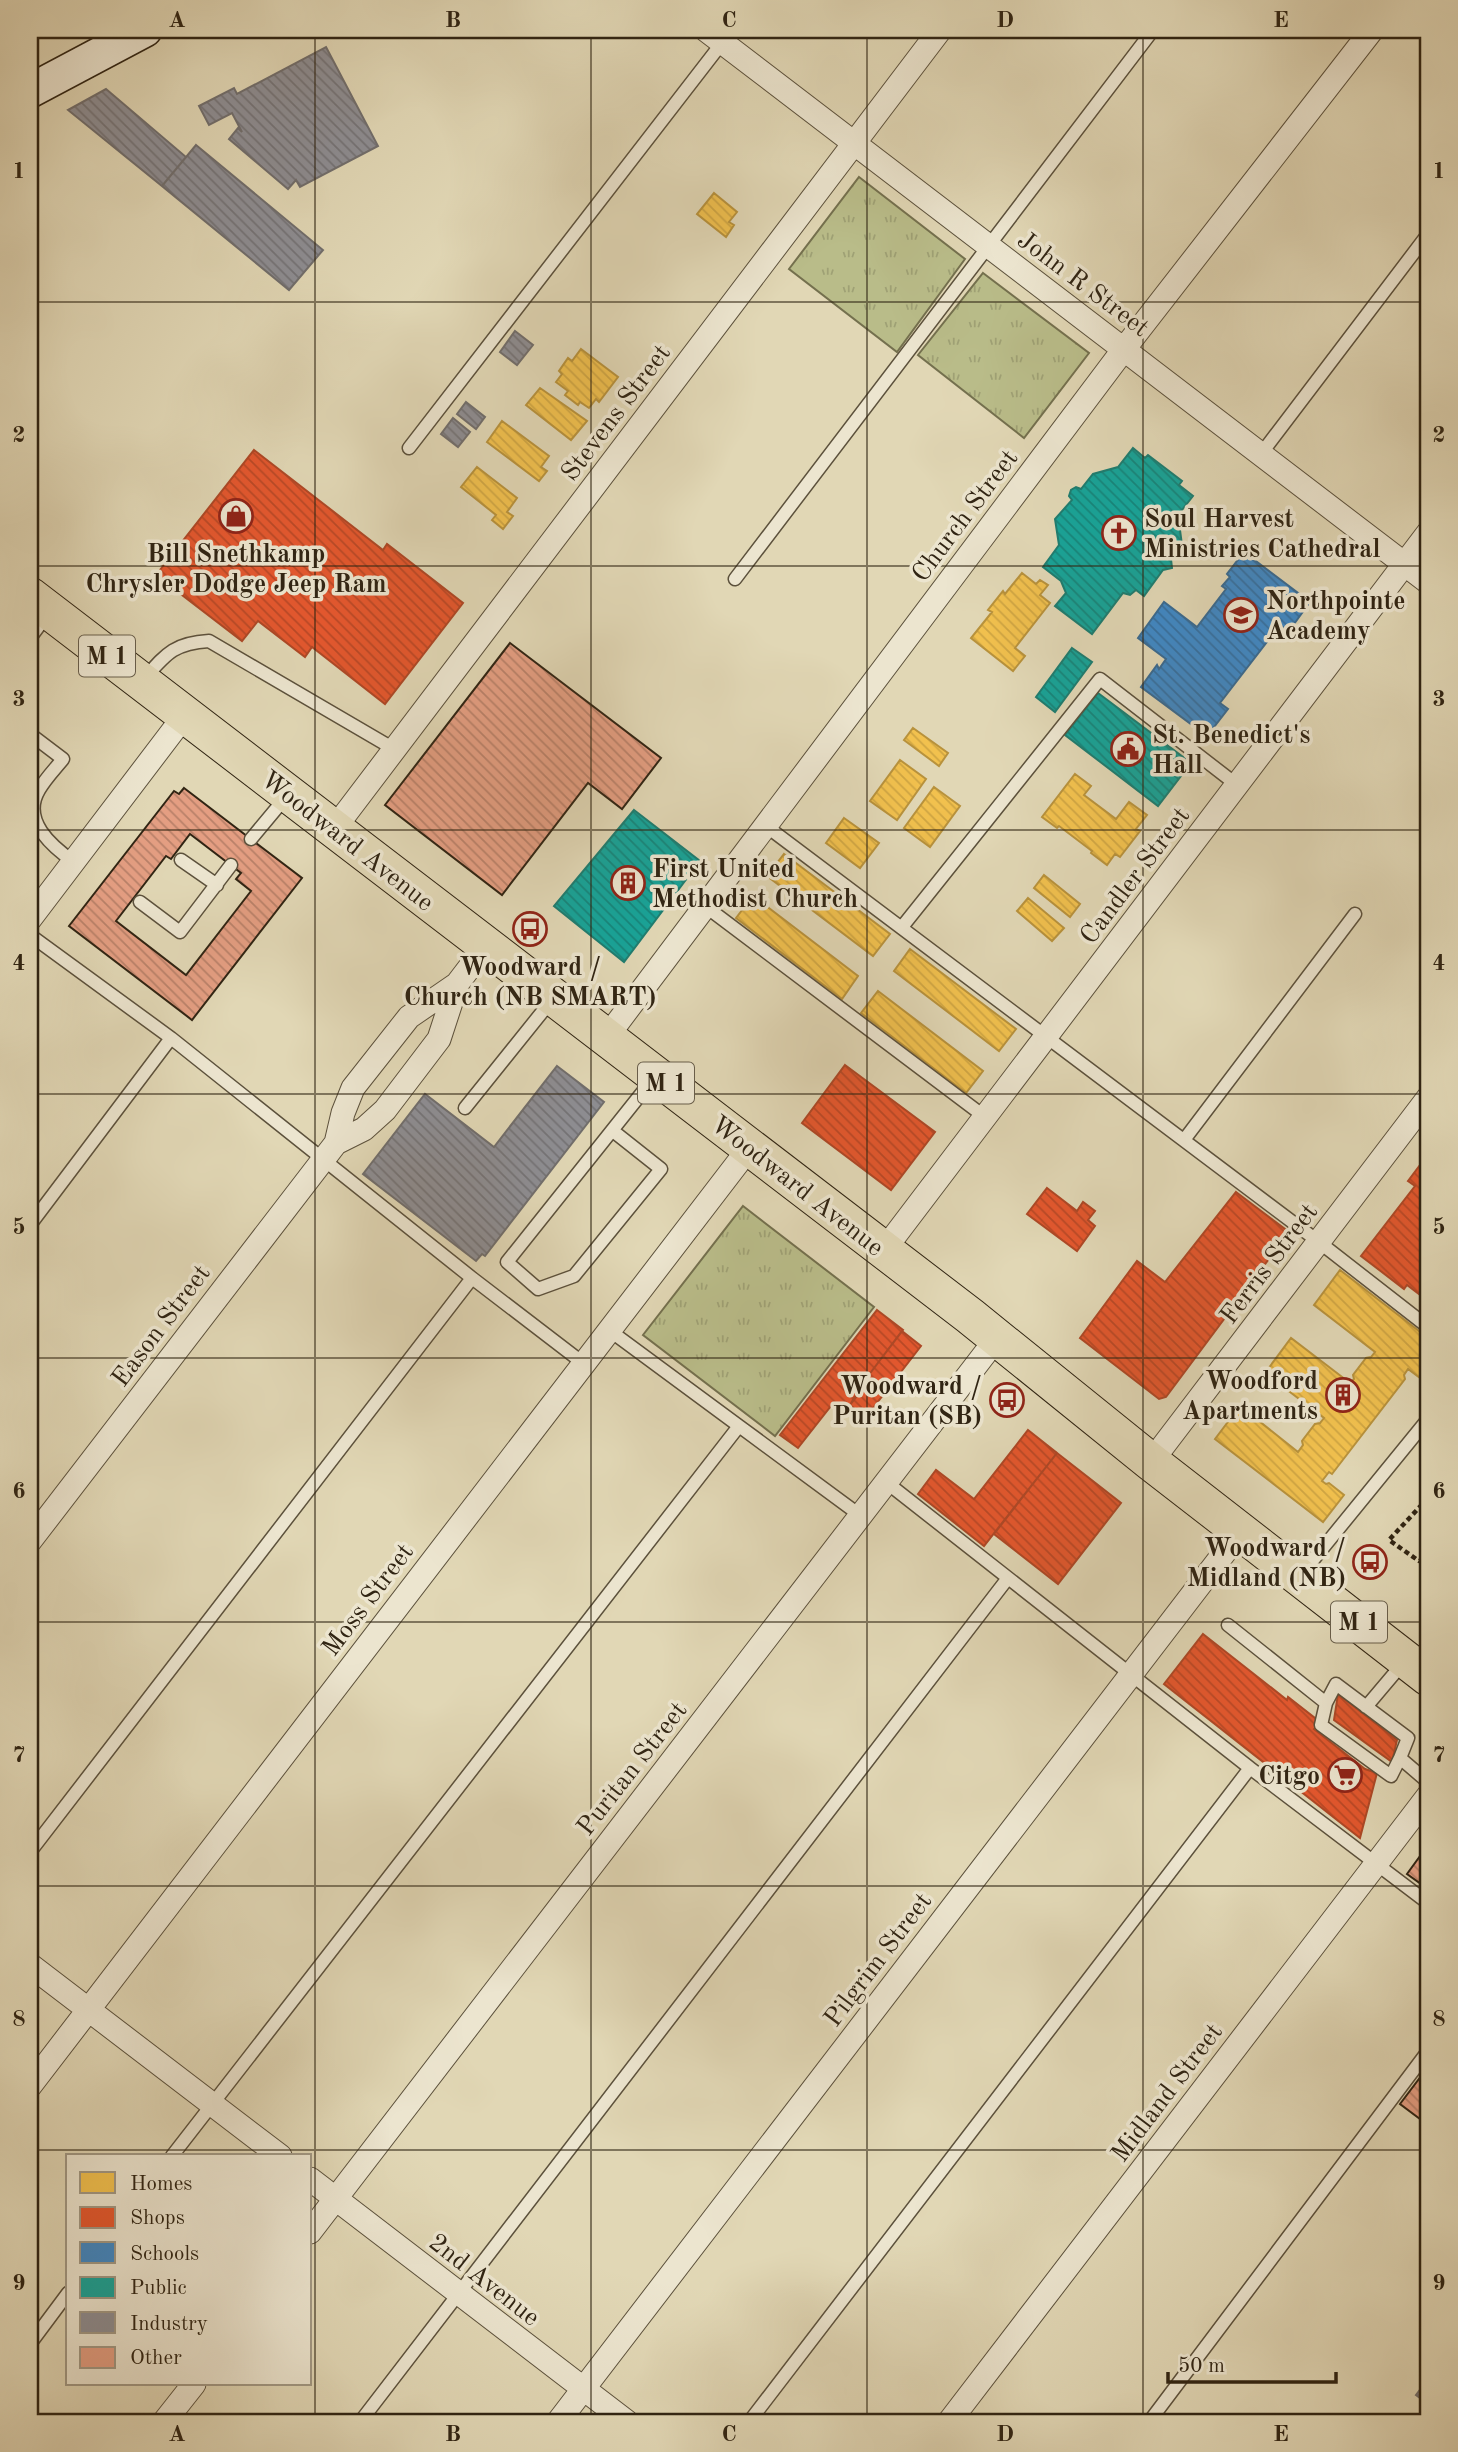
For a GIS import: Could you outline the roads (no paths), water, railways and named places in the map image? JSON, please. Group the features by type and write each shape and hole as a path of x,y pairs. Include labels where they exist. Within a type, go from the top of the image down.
{"main road":[{"path":"30,91 145,30"},
{"name":"Woodward Avenue","path":"36,615 142,682 289,794 884,1250 1417,1668"}],"street":[{"name":"Stevens Street","path":"334,829 940,30"},
{"name":"Church Street","path":"606,1038 1124,349 1372,30"},
{"name":"John R Street","path":"720,34 854,143 1428,582"},
{"name":"Candler Street","path":"884,1250 1428,533"},
{"path":"30,919 185,715"},
{"name":"Eason Street","path":"30,1541 330,1151 354,1088 409,1017 457,984 486,946"},
{"name":"Eason Street","path":"330,1151 364,1129 385,1110 439,1039 457,984"},
{"name":"Ferris Street","path":"1151,1462 1428,1098"},
{"name":"Moss Street","path":"30,2086 750,1147"},
{"name":"Puritan Street","path":"312,2229 997,1338"},
{"name":"Pilgrim Street","path":"558,2422 1241,1531"},
{"name":"Midland Street","path":"949,2422 1428,1796"},
{"path":"30,1965 277,2154"},
{"name":"2nd Avenue","path":"312,2181 627,2422"},
{"path":"164,2422 192,2386"}],"lane":[{"path":"735,579 1153,30"},
{"path":"409,448 720,34"},
{"path":"1261,454 1428,234"},
{"path":"142,682 170,650 188,642 209,641 394,749"},
{"path":"902,927 1100,679 1237,785"},
{"path":"30,734 63,759 37,792 33,816 43,835 74,862"},
{"path":"251,839 289,794"},
{"path":"766,826 1428,1327"},
{"path":"181,860 216,885"},
{"path":"140,902 180,932 231,865"},
{"path":"705,905 985,1117"},
{"path":"1184,1140 1355,914"},
{"path":"30,936 330,1151 471,1278 583,1363"},
{"path":"465,1108 554,998"},
{"path":"30,1225 171,1038"},
{"path":"613,1130 661,1170 574,1276 538,1289 507,1262 656,1076"},
{"path":"30,1852 471,1278"},
{"path":"609,1329 860,1516"},
{"path":"1300,1576 1428,1419"},
{"path":"174,2154 739,1426"},
{"path":"887,1482 1250,1768 1428,1903"},
{"path":"359,2422 1008,1578"},
{"path":"1228,1625 1326,1703"},
{"path":"1358,1704 1417,1668"},
{"path":"1336,1684 1358,1704 1408,1738 1391,1776 1368,1752 1346,1736 1321,1725 1326,1703 1336,1684"},
{"path":"1401,1758 1428,1782"},
{"path":"749,2422 1250,1768"},
{"path":"1149,2422 1428,2051"},
{"path":"30,2344 66,2296"}],"place":[{"name":"Bill Snethkamp Chrysler Dodge Jeep Ram","path":"236,516"},
{"name":"Soul Harvest Ministries Cathedral","path":"1119,533"},
{"name":"Northpointe Academy","path":"1241,615"},
{"name":"St. Benedict's Hall","path":"1128,749"},
{"name":"First United Methodist Church","path":"628,883"},
{"name":"Woodward / Church (NB SMART)","path":"530,929"},
{"name":"Woodford Apartments","path":"1343,1395"},
{"name":"Woodward / Puritan (SB)","path":"1007,1400"},
{"name":"Woodward / Midland (NB)","path":"1370,1562"},
{"name":"Citgo","path":"1345,1775"}]}
